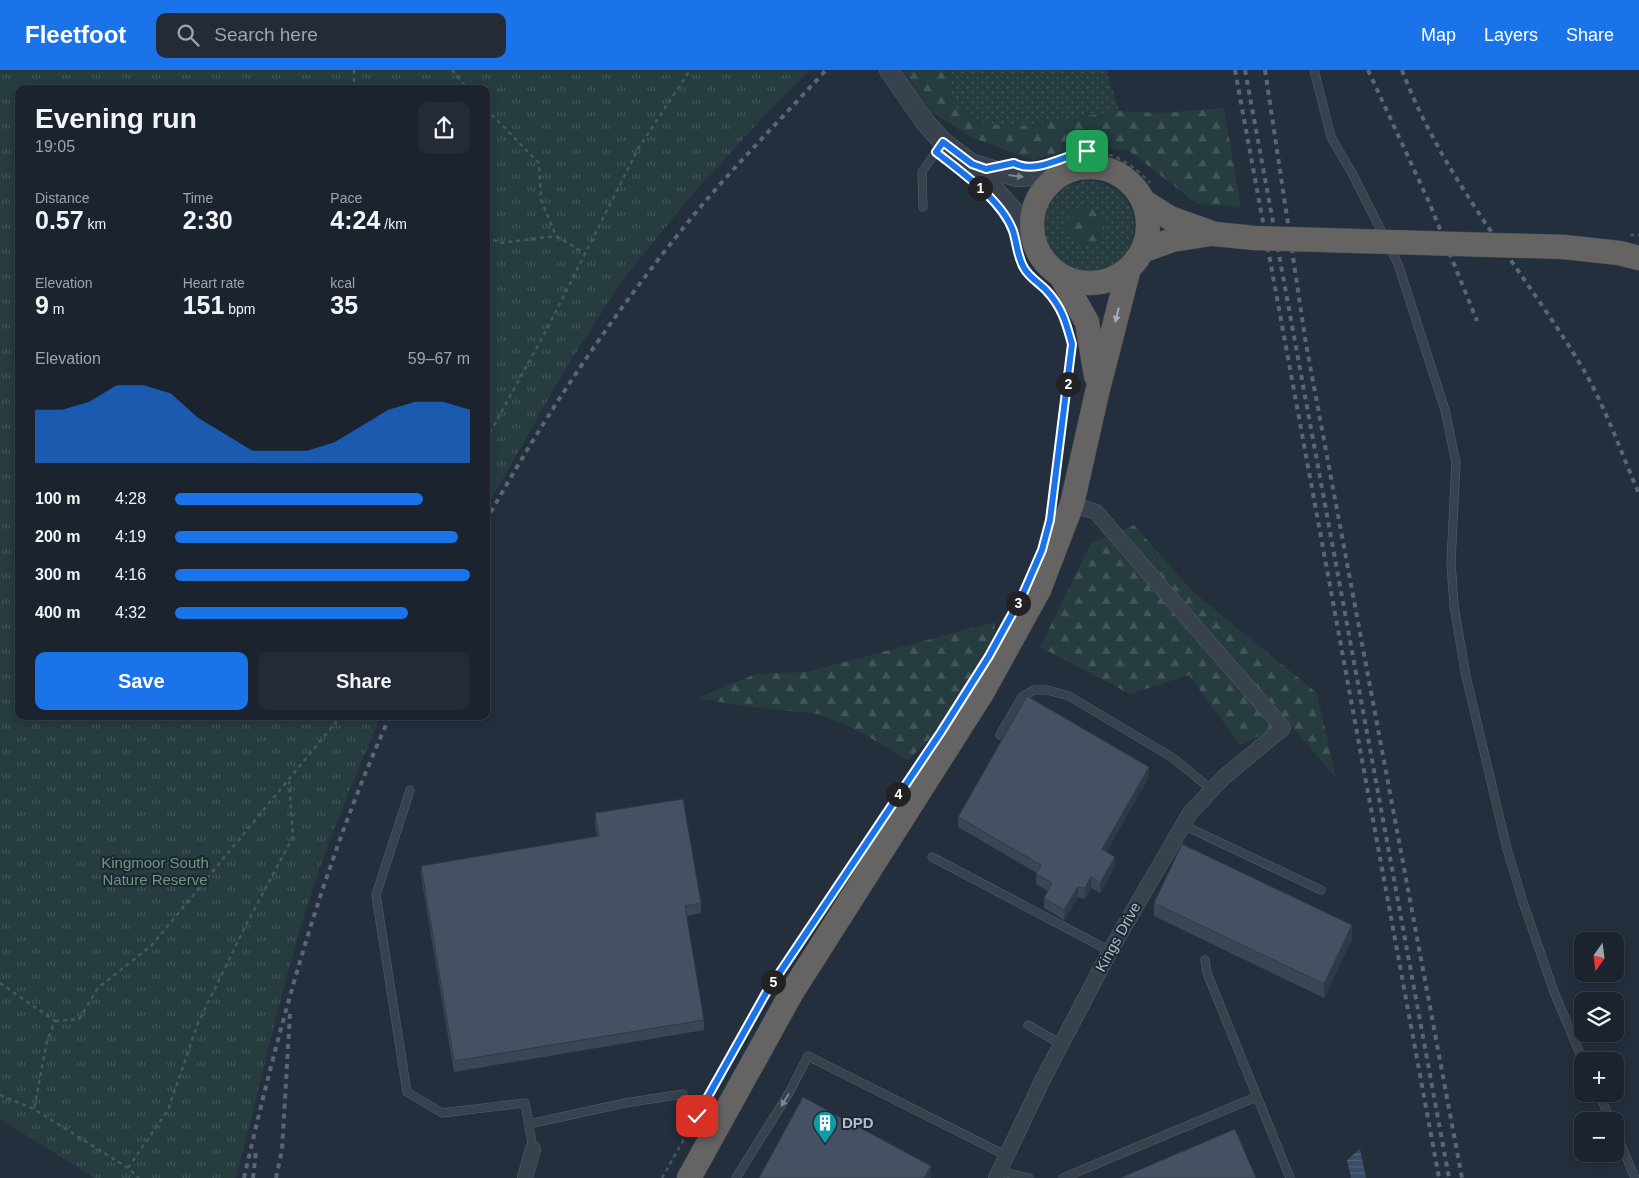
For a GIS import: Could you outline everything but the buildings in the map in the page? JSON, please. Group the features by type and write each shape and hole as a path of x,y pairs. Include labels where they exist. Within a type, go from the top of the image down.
{"highway":[{"path":"1097,393 1093,351 1087,322 1053,283 1041,257 1024,240 1032,221 1036,202 1061,166 1103,168 1148,193 1170,218 1215,234 1254,238 1564,248 1632,254"},
{"path":"689,1178 792,992 982,693 1039,590 1072,504 1097,393 1136,260 1148,226 1148,193"},
{"path":"1053,283 1102,282 1112,279 1136,260 1172,240 1215,234"}],"street":[{"path":"889,70 909,101 943,142 972,164 1018,216 1024,240"},
{"path":"972,164 1017,177 1061,166"},
{"name":"Kings Drive","path":"997,1174 1110,950 1190,813 1224,777 1283,728 1096,512 1072,504"},
{"path":"525,1178 533,1150"}],"lane":[{"path":"1314,70 1331,137 1352,173 1398,264 1445,410 1456,463 1451,562 1454,606 1466,676 1507,849 1554,992 1579,1052"},
{"path":"923,207 922,172 943,142"},
{"path":"1000,735 1022,696 1034,690 1046,690 1069,696 1173,758 1212,790"},
{"path":"410,790 376,895 407,1092 442,1113 525,1103 533,1150"},
{"path":"1183,826 1321,890"},
{"path":"932,857 1110,950"},
{"path":"1206,960 1207,973 1290,1178"},
{"path":"1028,1025 1061,1044"},
{"path":"736,1178 789,1093 808,1056 1005,1155"},
{"path":"529,1124 625,1103 683,1094"},
{"path":"1063,1178 1256,1097"},
{"path":"1624,1152 1635,1178"},
{"path":"997,1174 1029,1178"}],"path":[{"path":"354,70 354,85"},
{"path":"452,70 465,85"},
{"path":"490,433 586,254 638,149 690,70"},
{"path":"490,113 539,162 541,200 556,236 586,254"},
{"path":"1061,166 1087,151 1107,153 1126,161 1148,193"},
{"path":"490,238 500,243 556,236"},
{"path":"1024,240 1024,268 1053,283"},
{"path":"1057,475 1072,344"},
{"path":"0,983 55,1021 79,1019 98,988 152,945 338,720"},
{"path":"128,1168 168,1110 198,1023 246,925 294,837 289,781"},
{"path":"662,1178 766,993 810,924"},
{"path":"34,1109 47,1042 55,1021"},
{"path":"0,1095 34,1109 128,1168 139,1178"}],"green space":[{"name":"Kingmoor South Nature Reserve","path":"0,70 810,70 768,112 691,196 624,278 566,368 490,501 490,85 15,85 15,720 379,720 332,835 307,907 236,1178 95,1178 0,1119"},
{"path":"903,70 953,70 947,83 954,106 985,124 1022,126 1119,111 1162,113 1224,108 1241,207 1197,204 1128,150 1085,145 1033,160 971,137 931,112"},
{"path":"953,70 1106,70 1119,111 1022,126 985,124 954,106 947,83"},
{"path":"1091,180 1115,189 1129,204 1134,223 1131,241 1122,258 1108,270 1089,274 1068,269 1056,261 1043,241 1041,217 1045,207 1059,191 1079,182","holes":["1086,207 1098,212 1103,228 1101,235 1096,240 1083,244 1069,235"]},
{"path":"1085,207 1098,213 1104,226 1098,239 1085,245 1072,239 1066,226 1072,213"},
{"path":"1134,525 1193,592 1317,693 1336,778 1288,722 1240,745 1189,675 1130,694 1040,647 1091,543"},
{"path":"995,622 994,636 966,704 908,760 859,731 819,714 743,706 697,698 756,674 807,672"}],"water":[{"path":"1360,1149 1366,1178 1351,1178 1347,1160"}],"railway":[{"path":"490,514 560,397 643,279 703,204 826,70"},
{"path":"1235,70 1439,1178"},
{"path":"1245,70 1449,1178"},
{"path":"1265,70 1306,344 1462,1178"},
{"path":"1368,70 1429,202 1477,321"},
{"path":"1402,70 1419,110 1461,186 1582,367 1605,413 1639,494"},
{"path":"244,1178 288,1002 305,944 344,829 388,720"},
{"path":"276,1178 282,1150 290,1014"},
{"path":"253,1178 256,1152"}],"place":[{"name":"DPD","path":"825,1144"}],"route":[{"path":"697,1116 766,993 941,732 989,656 1022,596 1042,550 1050,520 1055,494 1072,344 1067,320 1046,290 1024,268 1016,249 1013,231 1004,215 980,188 936,152 943,142 972,164 986,169 994,165 1014,163 1019,166 1033,166 1052,162 1070,154 1087,151"}]}
